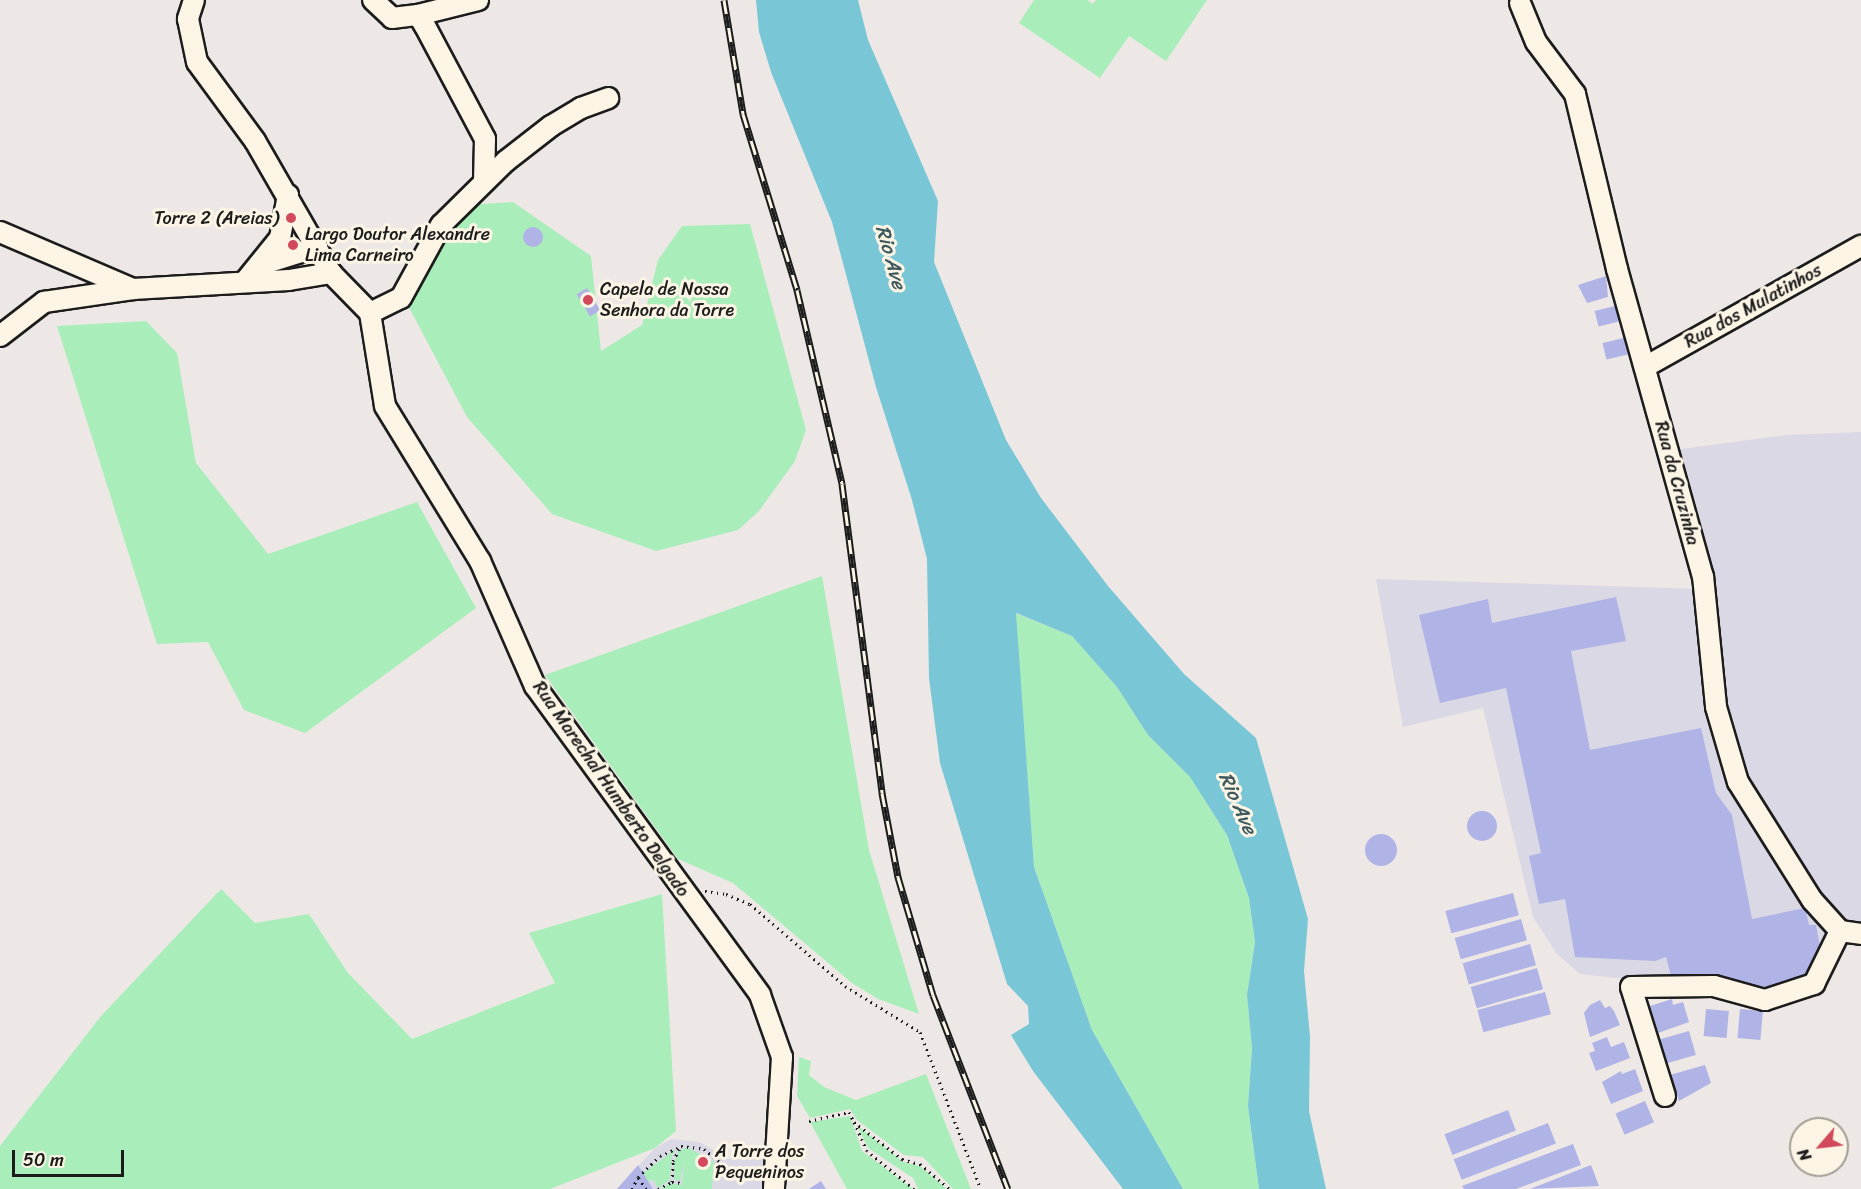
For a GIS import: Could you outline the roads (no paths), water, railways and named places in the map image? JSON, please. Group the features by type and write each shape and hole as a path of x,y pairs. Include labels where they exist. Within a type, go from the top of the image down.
{"street":[{"path":"194,0 188,18 197,62 288,195 331,273 370,313 401,298 441,225 484,182 551,126 582,108 608,98"},
{"path":"374,0 392,18 418,15 478,0"},
{"name":"Rua da Cruzinha","path":"1520,3 1536,42 1575,94 1645,367 1702,576 1716,707 1738,782 1812,900 1840,931"},
{"path":"418,15 485,139 484,182"},
{"path":"246,280 263,264 280,238 288,195"},
{"path":"0,232 133,289"},
{"name":"Rua dos Mulatinhos","path":"1645,367 1861,246"},
{"path":"263,264 317,247"},
{"path":"87,269 87,296"},
{"path":"0,336 44,302 133,289 197,287 246,280 289,280 331,273"},
{"name":"Rua Marechal Humberto Delgado","path":"370,313 385,406 480,561 535,686 760,995 782,1057 774,1189"},
{"path":"1665,1096 1631,987 1714,986 1765,1000 1814,984 1840,931 1861,934"}],"water":[{"name":"Rio Ave","path":"756,0 858,0 868,40 938,201 934,262 1006,440 1041,498 1108,586 1184,674 1256,738 1308,919 1304,971 1310,1037 1309,1111 1326,1189 1259,1189 1248,1106 1252,1048 1247,995 1255,942 1249,898 1227,835 1190,777 1148,735 1117,687 1072,636 1016,613 1034,867 1092,1030 1183,1189 1123,1189 1033,1071 1011,1035 1029,1024 1028,1006 1007,984 940,763 929,678 927,559 912,500 876,387 832,222 771,72 759,32"}],"railway":[{"path":"724,0 743,114 797,290 842,484 882,793 898,877 933,995 1008,1189"}],"place":[{"name":"Torre 2 (Areias)","path":"291,218"},
{"name":"Largo Doutor Alexandre Lima Carneiro","path":"293,245"},
{"name":"Capela de Nossa Senhora da Torre","path":"588,300"},
{"name":"A Torre dos Pequeninos","path":"703,1162"}]}
